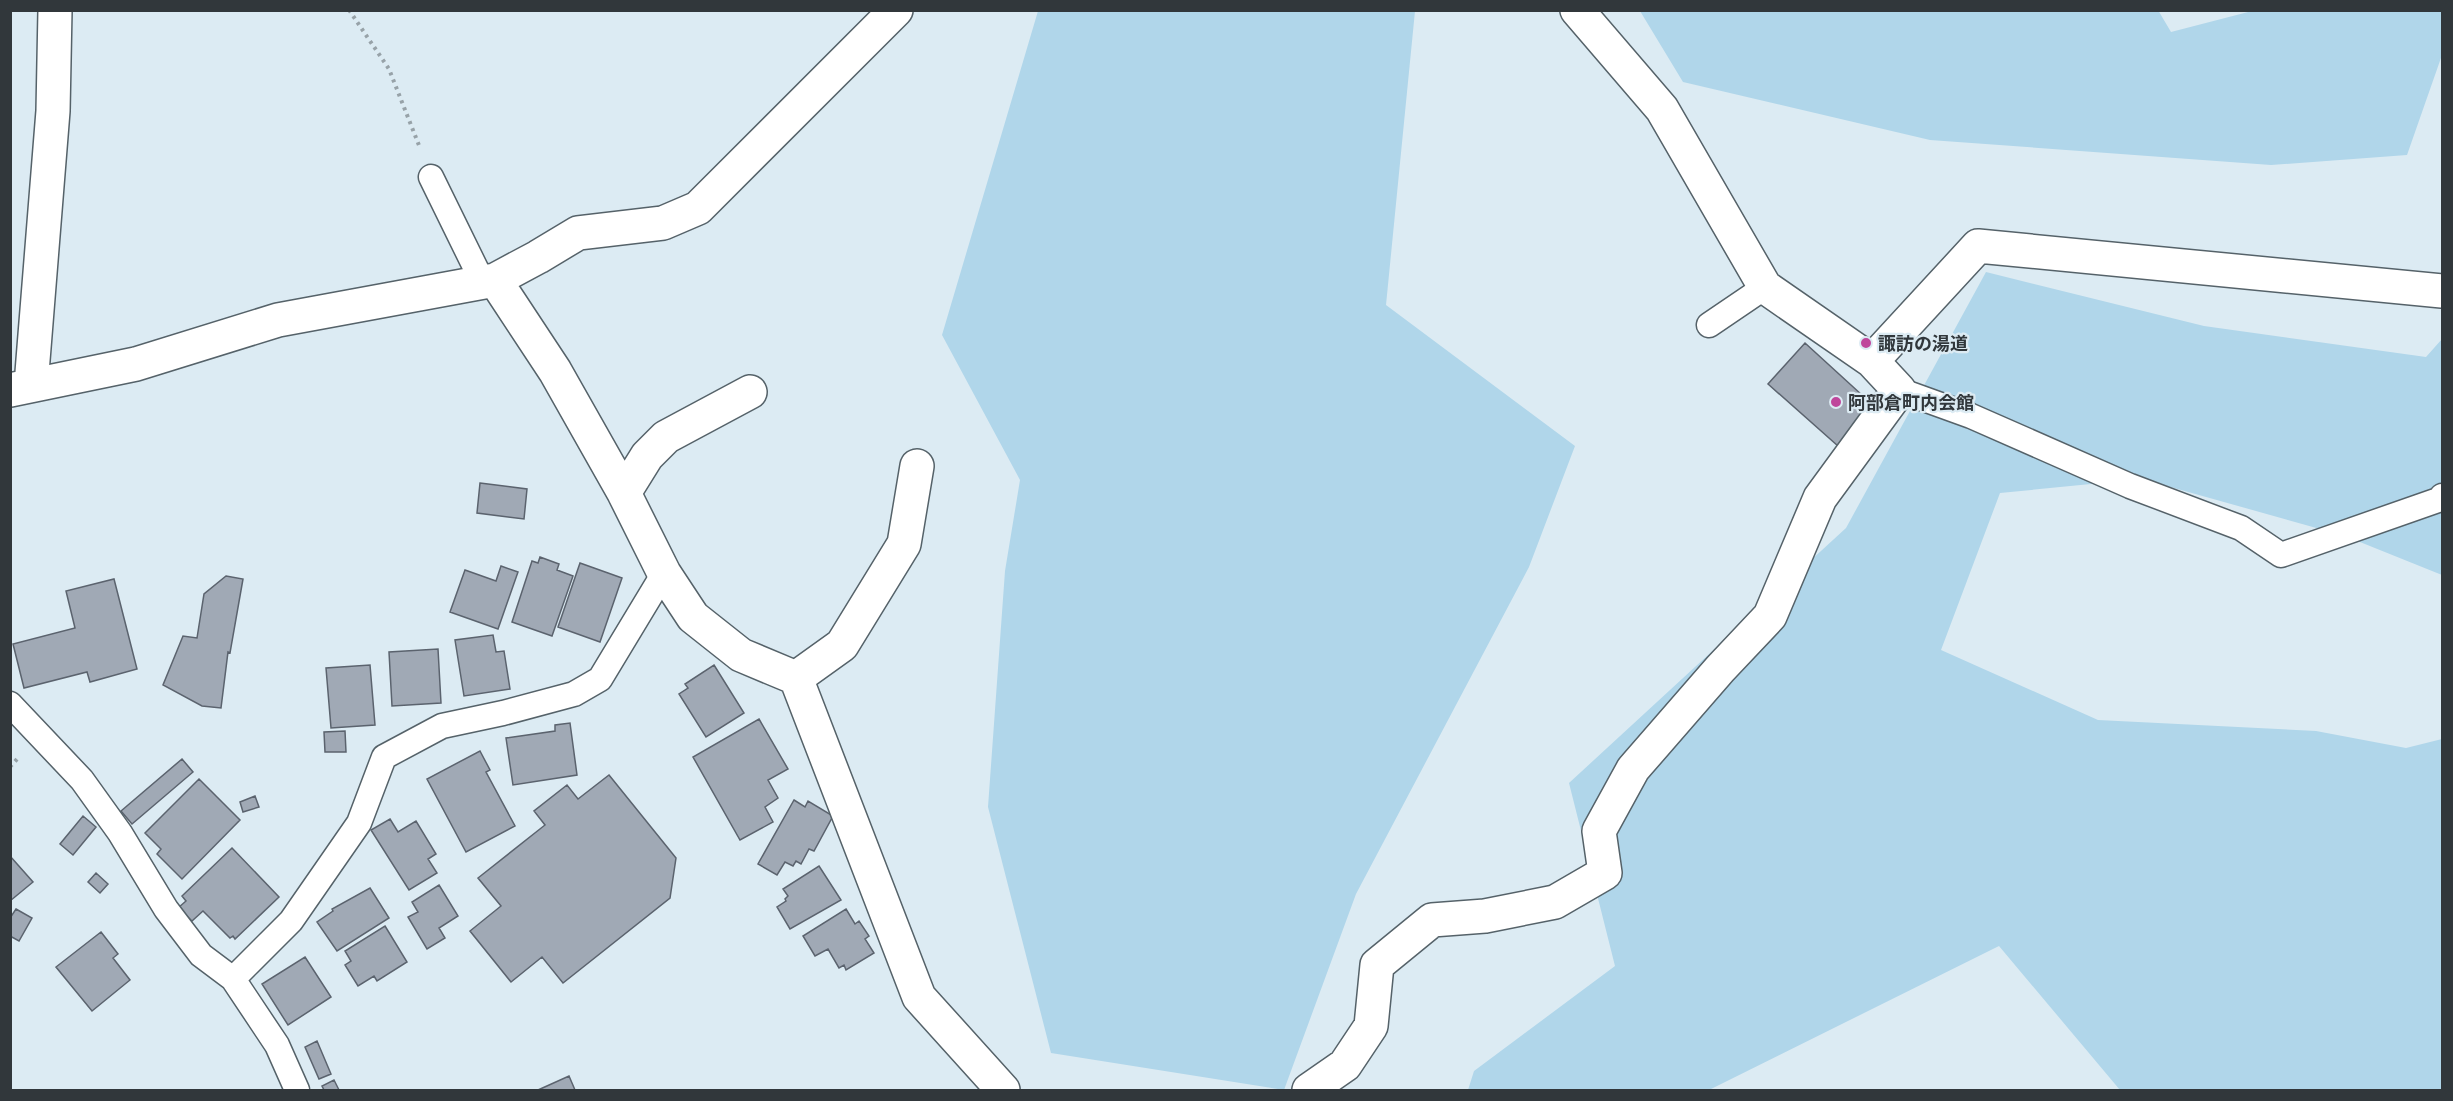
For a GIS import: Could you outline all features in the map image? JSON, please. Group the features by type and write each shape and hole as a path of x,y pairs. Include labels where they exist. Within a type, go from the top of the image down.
{"street":[{"path":"55,10 52,111 21,388 136,364 278,320 488,281 538,257 578,233 663,223 698,208 868,23 896,10"},
{"path":"1309,1090 1345,1065 1371,1026 1377,965 1432,920 1485,916 1555,902 1605,873 1599,831 1632,769 1719,669 1770,616 1820,498 1899,390 1872,361 1765,287 1662,109 1577,10"},
{"path":"1872,361 1978,246 2442,291"},
{"path":"488,281 555,371 624,493 664,573 693,617 741,655 796,678 919,997 1004,1090"},
{"path":"624,493 647,456 666,438 750,392"},
{"path":"796,678 842,645 904,544 917,466"}],"lane":[{"path":"431,177 488,281"},
{"path":"1709,325 1765,287"},
{"path":"1899,390 1971,416 2130,486 2241,528 2282,555 2441,499 2442,496"},
{"path":"233,979 291,921 359,823 384,757 442,726 574,694 600,679 664,573"},
{"path":"10,704 82,780 120,833 166,909 201,954 233,979 277,1045 297,1090"}],"path":[{"path":"349,10 389,69 431,177"}],"shaded area":[{"path":"2158,10 2171,32 2252,11 2442,11 2442,55 2407,155 2271,165 1930,140 1683,82 1640,11"},
{"path":"1038,11 1415,11 1386,305 1575,446 1529,567 1356,894 1284,1090 1051,1053 988,807 1005,571 1020,480 942,335"},
{"path":"1986,272 2204,326 2426,357 2442,339 2442,575 2345,536 2142,479 2000,493 1941,650 2098,720 2316,731 2406,748 2442,739 2442,1090 2120,1090 1999,946 1709,1090 1468,1090 1474,1071 1615,966 1569,783 1846,528"}],"building":[{"path":"1805,343 1874,406 1838,446 1768,384"},
{"path":"480,483 527,489 524,519 477,513"},
{"path":"540,557 559,564 557,570 573,576 552,636 512,622 532,561 538,563"},
{"path":"580,563 622,578 600,642 558,627"},
{"path":"501,566 518,572 498,629 450,612 465,570 496,581"},
{"path":"226,576 243,579 230,653 228,652 221,708 202,706 163,685 183,636 197,638 204,594"},
{"path":"114,579 137,669 90,682 87,672 24,688 13,644 75,628 66,591"},
{"path":"493,635 496,652 504,651 510,689 464,696 455,640"},
{"path":"438,649 441,703 392,706 389,652"},
{"path":"370,665 375,725 331,728 326,668"},
{"path":"714,665 744,713 706,737 679,694 688,688 685,684"},
{"path":"759,719 788,769 768,780 778,798 765,807 773,822 740,840 693,757"},
{"path":"570,723 577,775 513,785 506,738 555,731 555,725"},
{"path":"345,731 346,752 325,752 324,732"},
{"path":"480,751 490,770 486,772 515,826 466,852 427,779"},
{"path":"182,759 193,772 132,824 121,811"},
{"path":"609,775 676,858 670,898 563,983 542,957 511,982 470,931 501,906 478,878 545,825 534,811 567,785 578,799"},
{"path":"199,779 240,820 182,879 157,854 161,849 145,833"},
{"path":"255,796 259,807 243,812 240,802"},
{"path":"794,800 805,807 808,801 833,816 814,851 809,849 801,864 796,861 793,866 785,862 777,875 758,864"},
{"path":"83,816 96,827 73,855 60,844"},
{"path":"390,819 398,832 416,821 436,854 428,859 437,873 409,890 371,830"},
{"path":"232,848 279,897 235,939 233,936 230,938 203,911 192,921 178,908 186,901 182,896"},
{"path":"10,856 33,882 10,901"},
{"path":"819,866 841,900 790,929 777,907 786,901 788,896 783,889"},
{"path":"96,873 108,884 100,893 88,882"},
{"path":"439,885 458,916 439,928 445,938 427,949 408,917 418,912 412,902"},
{"path":"370,888 389,918 337,951 317,922 333,911 332,909"},
{"path":"16,909 32,918 19,941 10,936 10,918"},
{"path":"846,909 855,924 859,921 869,936 865,939 874,953 846,970 844,965 839,968 828,949 815,956 803,936"},
{"path":"385,926 407,962 377,981 374,976 358,986 345,965 351,961 345,951"},
{"path":"101,932 118,954 113,958 130,980 92,1011 56,967"},
{"path":"305,957 331,997 288,1025 262,984"},
{"path":"317,1041 331,1074 319,1079 305,1047"},
{"path":"569,1076 575,1090 538,1090"},
{"path":"334,1080 339,1090 324,1090 322,1086"}],"place":[{"name":"諏訪の湯道","path":"1866,343"},
{"name":"阿部倉町内会館","path":"1836,402"}]}
